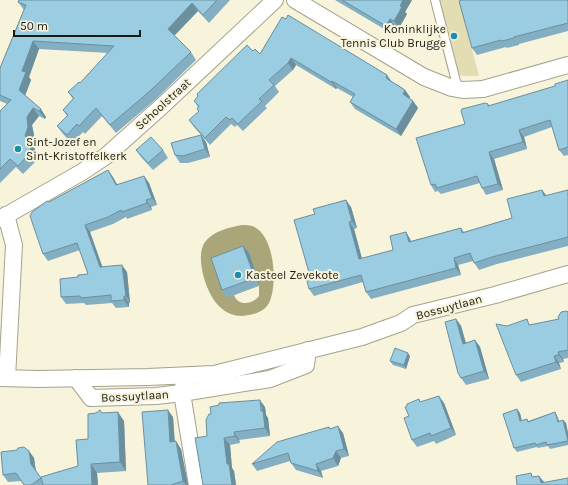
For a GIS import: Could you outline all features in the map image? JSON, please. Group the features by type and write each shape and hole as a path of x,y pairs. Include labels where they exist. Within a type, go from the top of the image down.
{"street":[{"name":"Schoolstraat","path":"3,217 82,172 106,156 275,0"},
{"path":"295,0 424,77 458,89 483,89 568,65"},
{"path":"3,217 14,245 3,378"},
{"name":"Bossuytlaan","path":"3,378 38,379 214,374 362,336 401,323 413,315 495,295 568,274"},
{"name":"Bossuytlaan","path":"76,378 91,398 156,396 270,379 306,365 308,350"},
{"path":"184,376 182,392 197,485"}],"lane":[{"path":"435,0 458,89"}],"shaded area":[{"name":"Koninklijke Tennis Club Brugge","path":"430,0 459,0 479,76 464,76 448,72"},
{"path":"243,225 251,226 260,231 266,239 270,249 274,273 272,295 267,306 257,313 242,316 233,315 227,312 215,302 207,286 201,266 201,257 202,249 208,238 227,228","holes":["259,286 259,296 253,301 242,303 236,299 234,295"]}],"building":[{"path":"19,0 217,0 203,15 192,3 168,29 191,52 150,91 110,125 96,108 79,126 77,124 67,135 57,126 68,115 63,110 74,98 68,92 79,82 80,83 114,46 33,41 22,71 26,72 19,90 41,109 39,111 33,108 27,117 28,127 25,136 30,141 31,152 18,166 10,159 0,169 0,111 11,100 0,95 0,68 26,5 18,2"},
{"path":"342,0 403,0 400,6 402,7 394,21 390,19 386,26"},
{"path":"568,0 568,23 472,48 459,1"},
{"path":"288,15 387,75 386,78 405,90 403,94 413,101 396,129 350,102 355,94 332,81 331,82 291,58 288,63 269,80 274,85 259,99 262,101 238,124 232,118 230,120 226,117 205,138 189,120 199,111 197,109 199,106 194,101 198,96 197,94 247,45 253,51 255,49 260,54 282,17 286,19"},
{"path":"568,80 568,147 559,150 550,120 519,130 523,142 489,152 498,184 482,188 477,176 437,188 435,184 431,185 416,138 465,124 461,111 462,109 485,103 488,104 488,106 555,86 555,84"},
{"path":"201,135 205,149 183,156 175,155 171,143"},
{"path":"151,137 163,150 148,163 136,150"},
{"path":"108,170 116,185 144,176 152,198 146,200 147,203 122,212 121,210 108,217 85,225 100,267 122,265 126,296 124,296 124,300 111,301 111,295 81,298 80,296 61,297 60,279 88,274 77,243 43,254 30,216 32,212 47,201 49,202"},
{"path":"542,190 544,196 568,190 568,237 474,263 470,253 454,258 456,268 366,292 361,275 309,289 306,277 310,276 294,220 315,214 313,209 346,200 352,221 349,222 359,259 393,250 390,236 406,232 409,242 461,228 462,233 512,218 507,199"},
{"name":"Kasteel Zevekote","path":"243,246 255,278 222,290 211,258"},
{"path":"567,311 568,350 558,352 559,355 554,356 556,362 516,375 496,324 507,326 527,319 529,325 559,319 558,317 561,312"},
{"path":"456,319 463,344 475,340 484,371 461,378 458,373 445,322"},
{"path":"395,348 408,353 404,365 390,361"},
{"path":"439,396 451,428 431,436 430,433 412,440 404,418 409,416 405,407 407,404 419,399 420,402"},
{"path":"260,400 265,428 234,432 235,436 224,438 227,464 229,464 232,485 203,485 195,438 207,436 206,420 209,414 211,414 210,407 219,405 219,403"},
{"path":"517,409 520,421 527,419 528,422 555,412 558,422 563,420 568,441 547,445 546,442 536,445 535,443 514,448 503,414"},
{"path":"100,410 102,413 118,412 120,462 91,464 92,485 43,485 41,477 78,466 76,440 88,439 88,414 96,413"},
{"path":"168,410 170,442 176,441 183,481 171,485 148,485 142,412"},
{"path":"338,426 344,449 336,451 333,458 316,464 318,471 291,463 288,453 252,464 277,442 329,427 330,429"},
{"path":"24,447 29,451 31,464 41,478 31,485 24,485 16,473 3,475 1,452 17,450 18,448"},
{"path":"531,473 532,477 539,476 541,483 568,478 568,485 517,485 516,476"}],"place":[{"name":"Koninklijke Tennis Club Brugge","path":"454,36"},
{"name":"Sint-Jozef en Sint-Kristoffelkerk","path":"18,149"},
{"name":"Kasteel Zevekote","path":"238,275"}]}
